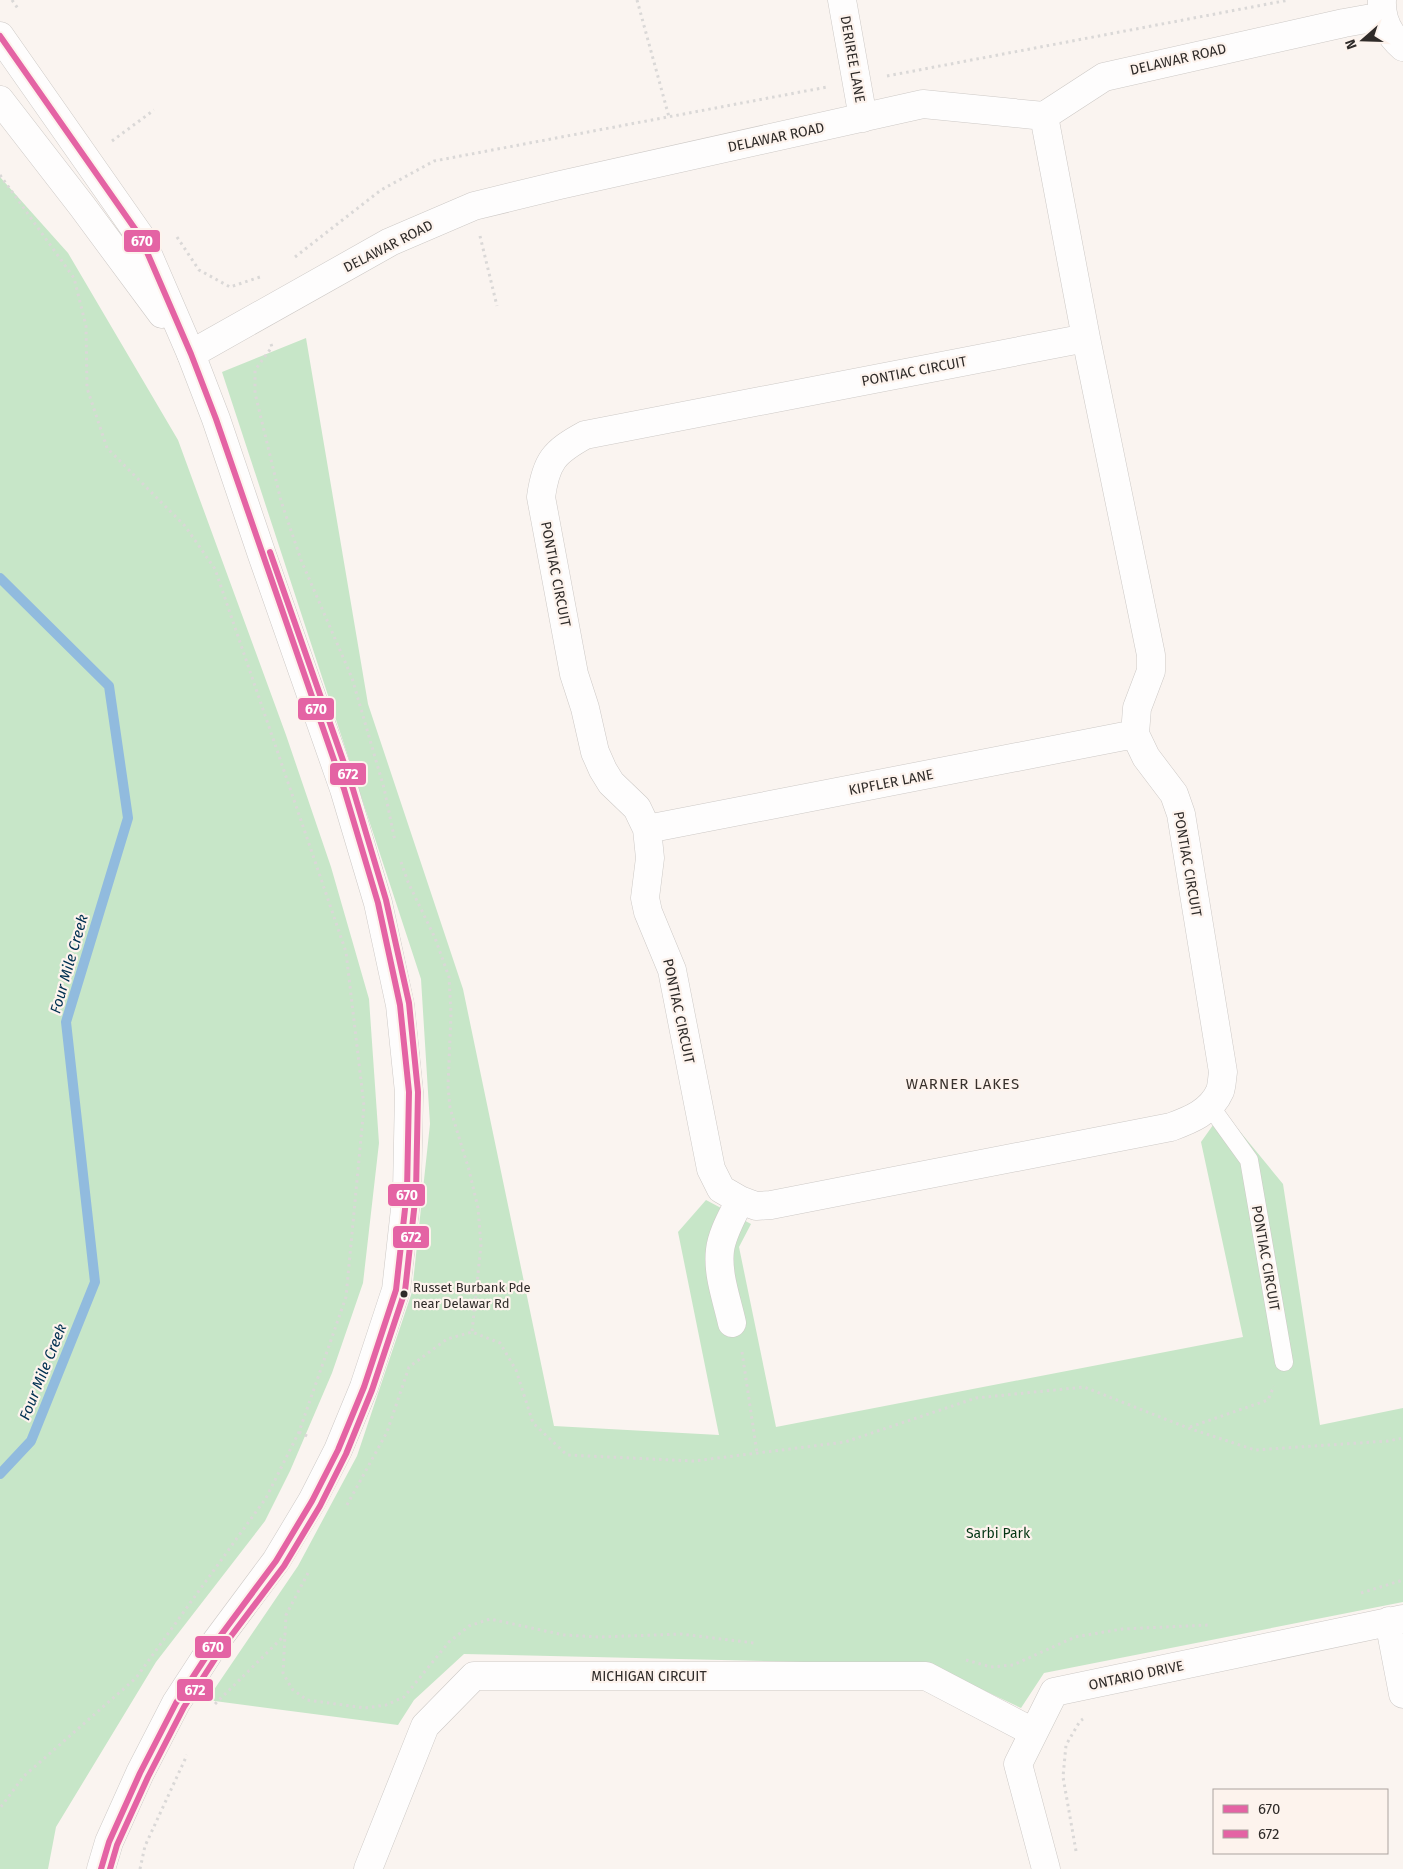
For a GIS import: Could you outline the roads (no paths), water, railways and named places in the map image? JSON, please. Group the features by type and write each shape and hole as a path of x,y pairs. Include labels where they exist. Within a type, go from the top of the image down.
{"street":[{"name":"DERIREE LANE","path":"842,0 864,118"},
{"name":"DELAWAR ROAD","path":"191,354 390,242 474,206 923,104 1044,116 1104,77 1334,25 1383,8 1388,30 1403,47"},
{"path":"0,36 140,236 191,354 216,419 344,789 378,903 401,1014 408,1092 407,1191 396,1290 364,1387 338,1450 312,1501 276,1561 215,1643 176,1703 140,1773 109,1842 101,1869"},
{"path":"0,100 82,206 191,354"},
{"name":"PONTIAC CIRCUIT","path":"1044,116 1086,338 1151,655 1151,671 1137,708 1135,734 1146,757 1174,794 1181,814 1223,1072 1220,1091 1210,1106 1192,1120 1171,1128 771,1205 756,1206 740,1200 721,1188 711,1169 672,970 648,912 645,898 650,858 647,830 637,808 611,784 595,752 586,708 574,674 541,497 544,476 552,460 564,447 585,435 1086,338"},
{"name":"KIPFLER LANE","path":"647,830 1135,734"},
{"path":"732,1322 720,1268 720,1250 723,1238 740,1200"},
{"path":"1396,1620 1403,1694"},
{"name":"ONTARIO DRIVE","path":"1046,1869 1018,1764 1054,1692 1396,1620"},
{"name":"MICHIGAN CIRCUIT","path":"368,1869 425,1726 474,1676 926,1676 1033,1732"}],"lane":[{"name":"PONTIAC CIRCUIT","path":"1210,1106 1249,1160 1284,1362"}],"waterway":[{"name":"Four Mile Creek","path":"0,578 109,686 128,818 66,1022 95,1282 31,1441 0,1474"}],"place":[{"name":"Russet Burbank Pde near Delawar Rd","path":"404,1294"}],"district":[{"name":"WARNER LAKES","path":"963,1084"}],"park label":[{"name":"Sarbi Park","path":"998,1533"}]}
